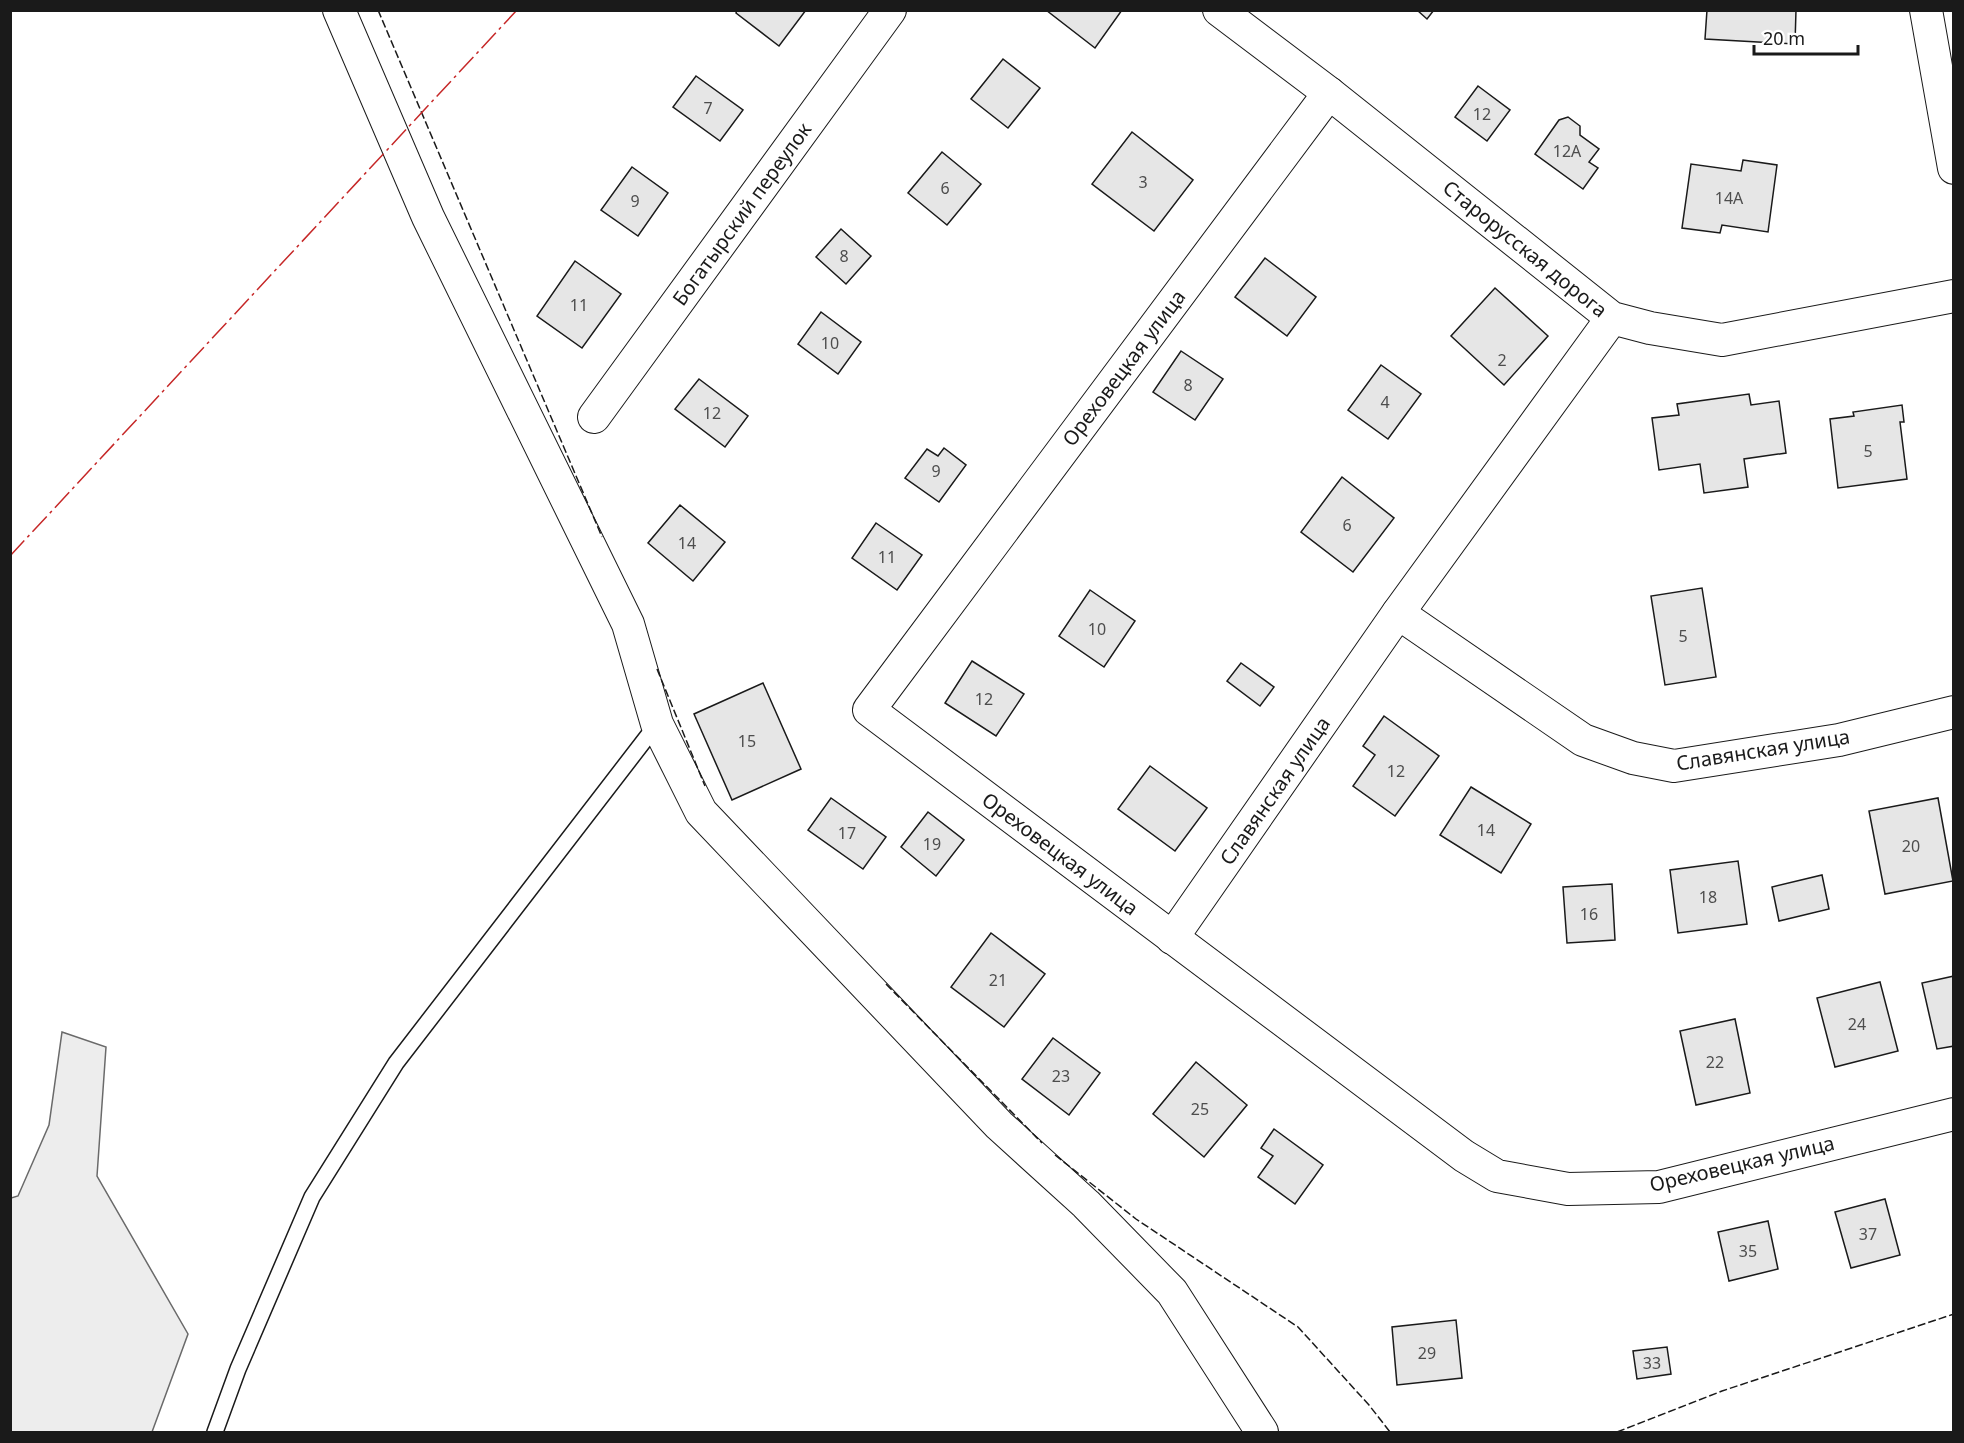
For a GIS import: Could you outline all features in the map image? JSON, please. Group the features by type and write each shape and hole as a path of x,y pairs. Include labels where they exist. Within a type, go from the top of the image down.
{"street":[{"path":"339,10 428,217 628,624 657,724 701,812 999,1125 1086,1204 1172,1292 1262,1432"},
{"name":"Богатырский переулок","path":"594,417 890,10"},
{"name":"Старорусская дорога","path":"1219,10 1329,93 1612,318 1722,340 1953,296"},
{"path":"1926,10 1953,168"},
{"name":"Ореховецкая улица","path":"1329,93 869,710 1454,1149 1497,1176 1568,1189 1659,1186 1953,1114"},
{"name":"Славянская улица","path":"1172,938 1398,613 1612,318"},
{"name":"Славянская улица","path":"1398,613 1583,740 1633,758 1674,766 1839,740 1953,712"}],"lane":[{"path":"214,1432 238,1369 312,1197 396,1064 657,724"}],"shaded area":[{"path":"62,1032 106,1047 97,1176 188,1334 152,1432 11,1432 11,1198 18,1196 49,1125"}],"building":[{"path":"737,10 806,10 779,46 736,13"},
{"path":"1046,10 1122,10 1095,48"},
{"path":"1417,10 1434,10 1427,19"},
{"path":"1707,10 1796,10 1795,44 1705,39"},
{"path":"1003,59 1040,88 1008,128 971,99"},
{"path":"696,76 743,110 720,141 673,107"},
{"path":"1478,86 1510,110 1487,141 1455,117"},
{"path":"1568,117 1580,126 1580,135 1599,149 1589,162 1598,168 1583,189 1535,154 1559,120"},
{"path":"1132,132 1193,180 1154,231 1092,184"},
{"path":"942,152 981,184 947,225 908,193"},
{"path":"1743,160 1777,165 1768,232 1722,225 1720,233 1682,228 1691,164 1741,171"},
{"path":"632,167 668,193 638,236 601,210"},
{"path":"841,229 871,256 846,284 816,257"},
{"path":"1265,258 1316,297 1287,336 1235,297"},
{"path":"575,261 621,294 582,348 537,316"},
{"path":"1495,288 1548,336 1504,385 1451,336"},
{"path":"821,312 861,342 838,374 798,344"},
{"path":"1181,351 1223,379 1195,420 1153,392"},
{"path":"1381,365 1421,394 1388,439 1348,410"},
{"path":"699,379 748,416 725,447 675,409"},
{"path":"1749,394 1751,405 1779,401 1786,453 1744,459 1748,487 1704,493 1700,464 1659,470 1652,418 1679,415 1677,404"},
{"path":"1902,405 1904,422 1900,422 1907,479 1838,488 1830,419 1854,416 1853,412"},
{"path":"944,448 966,465 939,502 905,478 927,449 938,456"},
{"path":"1342,477 1394,518 1353,572 1301,532"},
{"path":"680,505 725,542 693,581 648,543"},
{"path":"876,523 922,555 897,590 852,558"},
{"path":"1702,588 1716,677 1665,685 1651,596"},
{"path":"1090,590 1135,621 1104,667 1059,636"},
{"path":"972,661 1024,694 996,736 945,703"},
{"path":"1241,663 1274,687 1260,706 1227,681"},
{"path":"763,683 801,769 732,800 694,714"},
{"path":"1384,716 1439,756 1395,816 1353,786 1375,755 1363,746"},
{"path":"1150,766 1207,808 1175,851 1118,809"},
{"path":"1471,787 1531,824 1501,873 1440,835"},
{"path":"831,798 886,837 863,869 808,830"},
{"path":"1938,798 1953,881 1885,894 1869,811"},
{"path":"928,812 964,840 936,876 901,847"},
{"path":"1738,861 1747,924 1678,933 1670,870"},
{"path":"1822,875 1829,909 1779,921 1772,887"},
{"path":"1612,884 1615,940 1567,943 1563,887"},
{"path":"991,933 1045,974 1004,1027 951,987"},
{"path":"1954,976 1954,1046 1937,1049 1922,983"},
{"path":"1880,982 1898,1051 1835,1067 1817,998"},
{"path":"1735,1019 1750,1093 1696,1105 1680,1031"},
{"path":"1053,1038 1100,1073 1069,1115 1022,1079"},
{"path":"1196,1062 1247,1105 1204,1157 1153,1114"},
{"path":"1274,1129 1323,1165 1295,1204 1258,1177 1273,1156 1261,1148"},
{"path":"1885,1199 1900,1255 1851,1268 1835,1212"},
{"path":"1768,1221 1778,1269 1729,1281 1718,1232"},
{"path":"1456,1320 1462,1378 1397,1385 1392,1327"},
{"path":"1667,1347 1671,1374 1637,1379 1633,1351"}],"fence":[{"path":"378,10 602,537"},
{"path":"657,669 705,786"},
{"path":"886,984 1042,1143"},
{"path":"1055,1155 1136,1219 1298,1327 1369,1405 1390,1432"},
{"path":"1617,1432 1722,1391 1954,1314"}],"power":[{"path":"10,556 517,10"}]}
